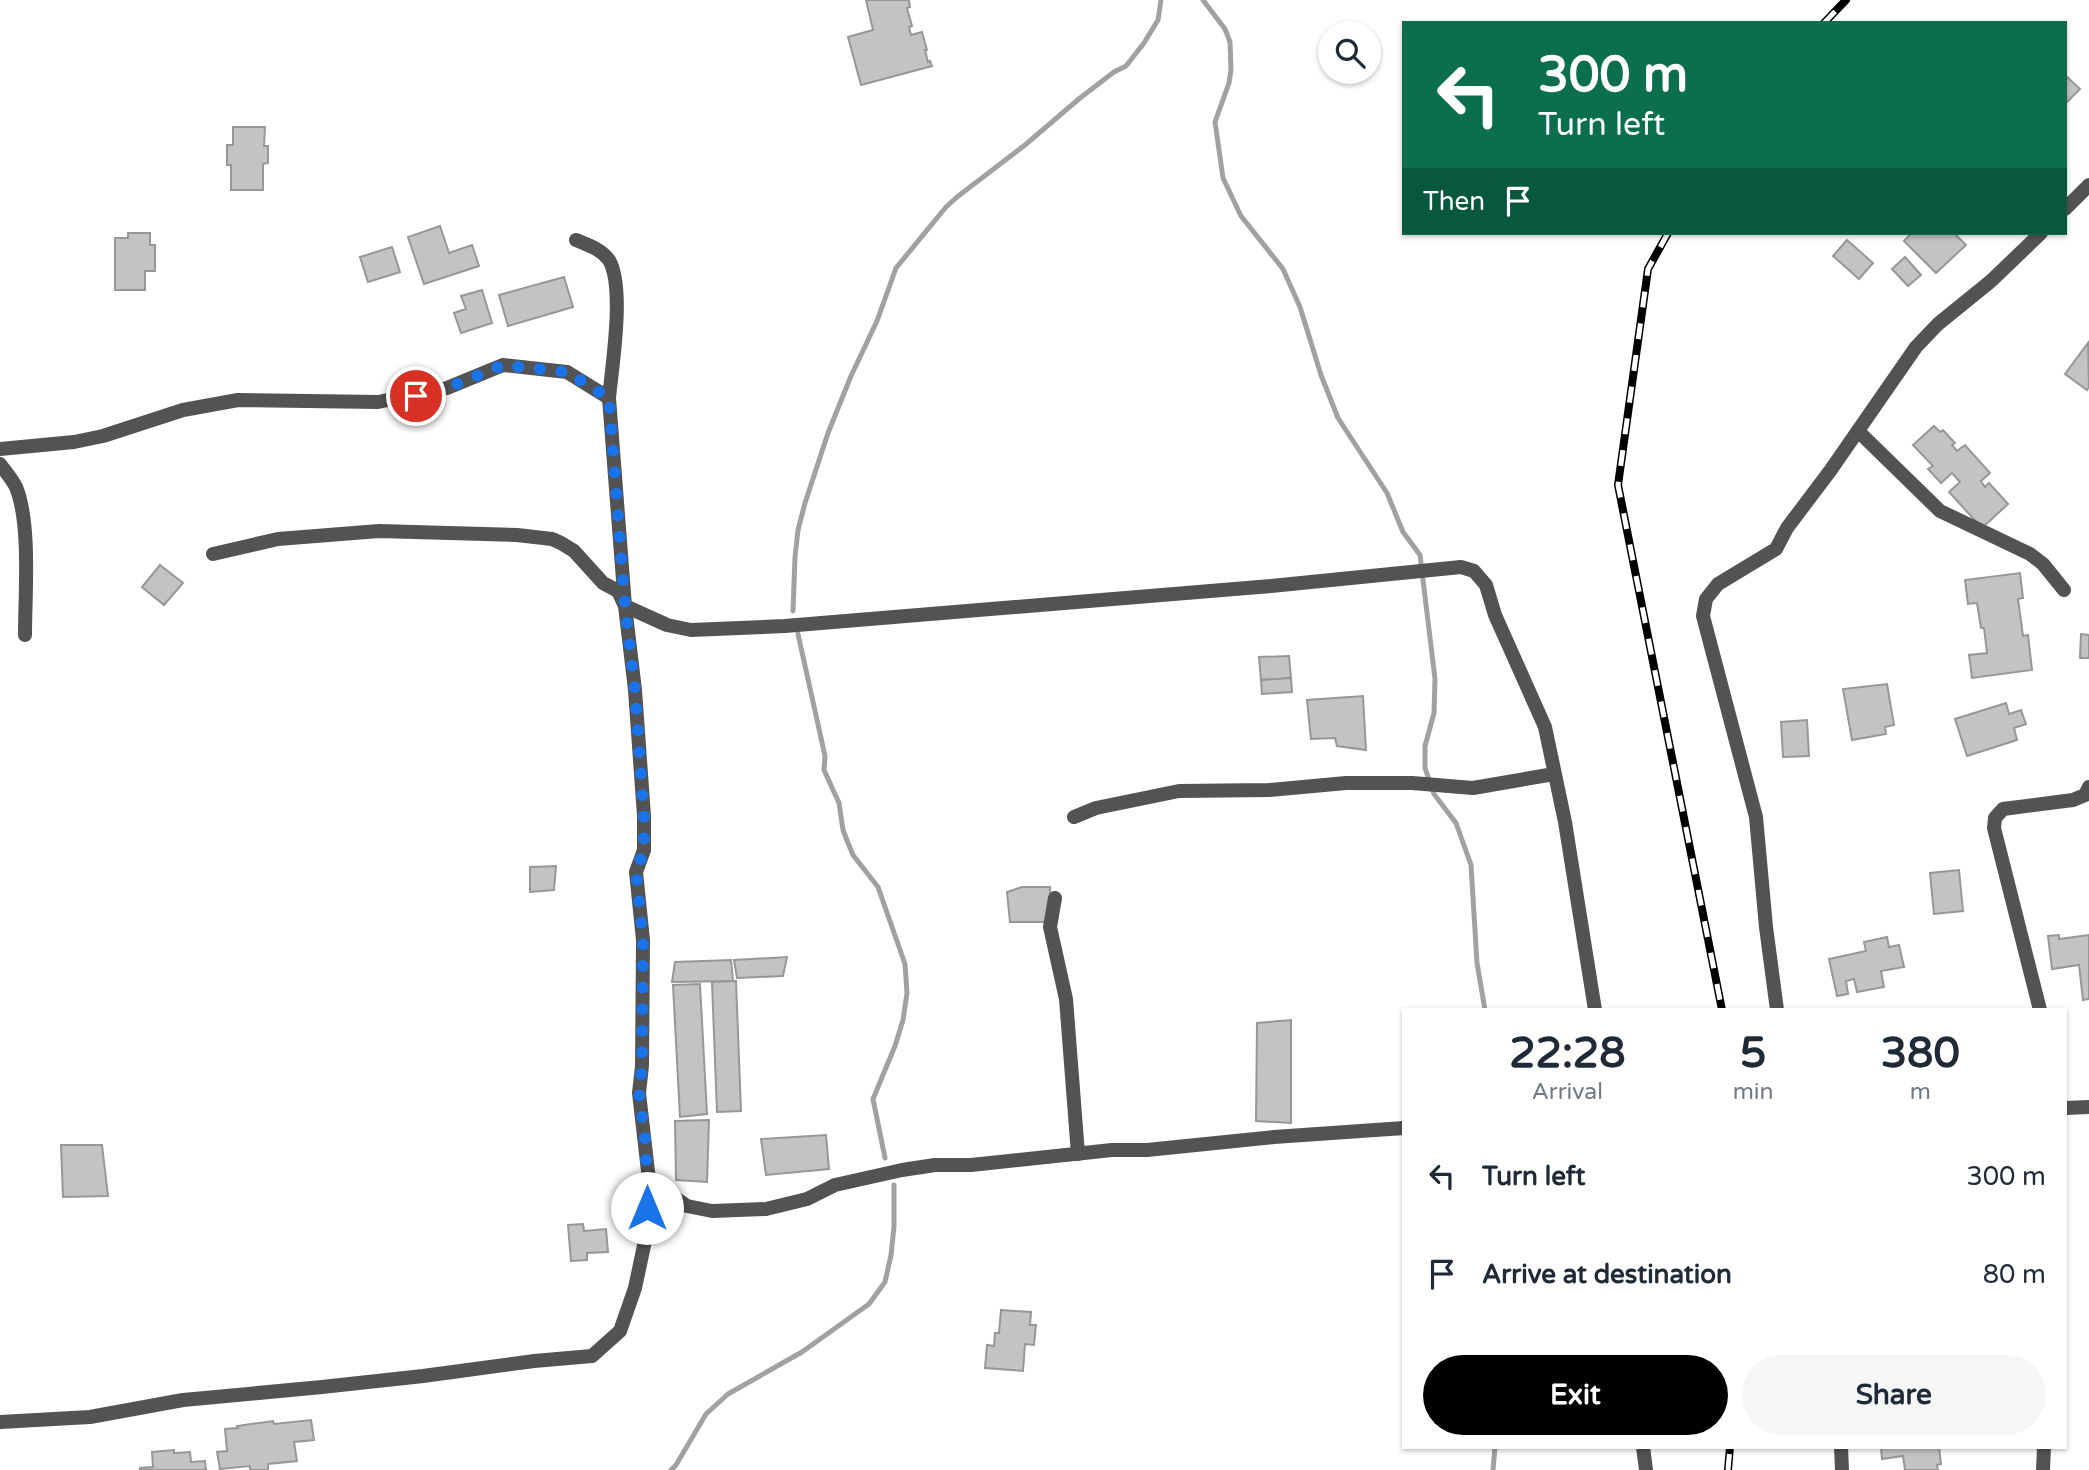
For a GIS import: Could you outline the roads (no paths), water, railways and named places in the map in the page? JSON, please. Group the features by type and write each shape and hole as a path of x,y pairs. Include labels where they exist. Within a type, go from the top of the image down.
{"street":[{"path":"2067,207 2089,185"},
{"path":"1777,1008 1756,817 1703,616 1706,599 1718,584 1776,549 1787,528 1916,347 1938,324 1992,281 2039,235"},
{"path":"0,1422 90,1417 183,1399 335,1386 593,1356 620,1331 635,1288 646,1236 649,1180 639,1093 642,1066 643,940 636,872 644,850 644,816 609,398 617,303 613,273 608,260 596,248 576,240"},
{"path":"0,449 74,442 183,410 238,400 366,402 403,398 447,388 503,365 567,372 609,398"},
{"path":"1858,431 1940,511 2030,554 2043,564 2064,590"},
{"path":"0,464 15,485 21,506 25,534 25,635"},
{"path":"213,554 278,539 379,531 469,532 552,539 574,551 603,583 618,591 625,606 667,625 691,630 785,626 1271,586 1461,567 1474,571 1486,585 1495,615 1545,727 1565,822 1594,1008"},
{"path":"1074,817 1096,808 1180,791 1269,790 1346,783 1412,783 1473,788 1554,774"},
{"path":"2039,1008 1994,828 1995,818 2003,809 2073,800 2085,795 2089,787"},
{"path":"1055,898 1050,928 1066,999 1078,1154"},
{"path":"2067,1108 2089,1107"},
{"path":"649,1180 687,1206 712,1211 766,1209 807,1199 835,1185 902,1170 1112,1150 1147,1150 1274,1137 1402,1129"},
{"path":"1643,1449 1646,1470"},
{"path":"1840,1449 1842,1470"},
{"path":"2043,1449 2043,1470"}],"waterway":[{"path":"793,611 795,557 805,503 828,433 877,321 896,268 957,197 1025,145 1080,98 1126,66 1158,20 1161,0"},
{"path":"1203,0 1225,29 1230,42 1229,83 1215,122 1223,178 1241,216 1283,269 1300,307 1321,375 1338,418 1387,493 1403,532 1420,555 1435,679 1434,713 1425,746 1425,768 1434,794 1456,823 1471,865 1477,963 1485,1008"},
{"path":"798,634 825,756 824,770 839,803 843,830 853,855 878,887 905,964 907,993 903,1020 873,1099 885,1158"},
{"path":"671,1470 706,1414 728,1394 802,1352 869,1304 885,1282 891,1255 894,1185"},
{"path":"1493,1470 1495,1449"}],"railway":[{"path":"1826,21 1846,0"},
{"path":"1667,235 1648,269 1618,485 1722,1008"},
{"path":"1728,1470 1730,1449"}]}
